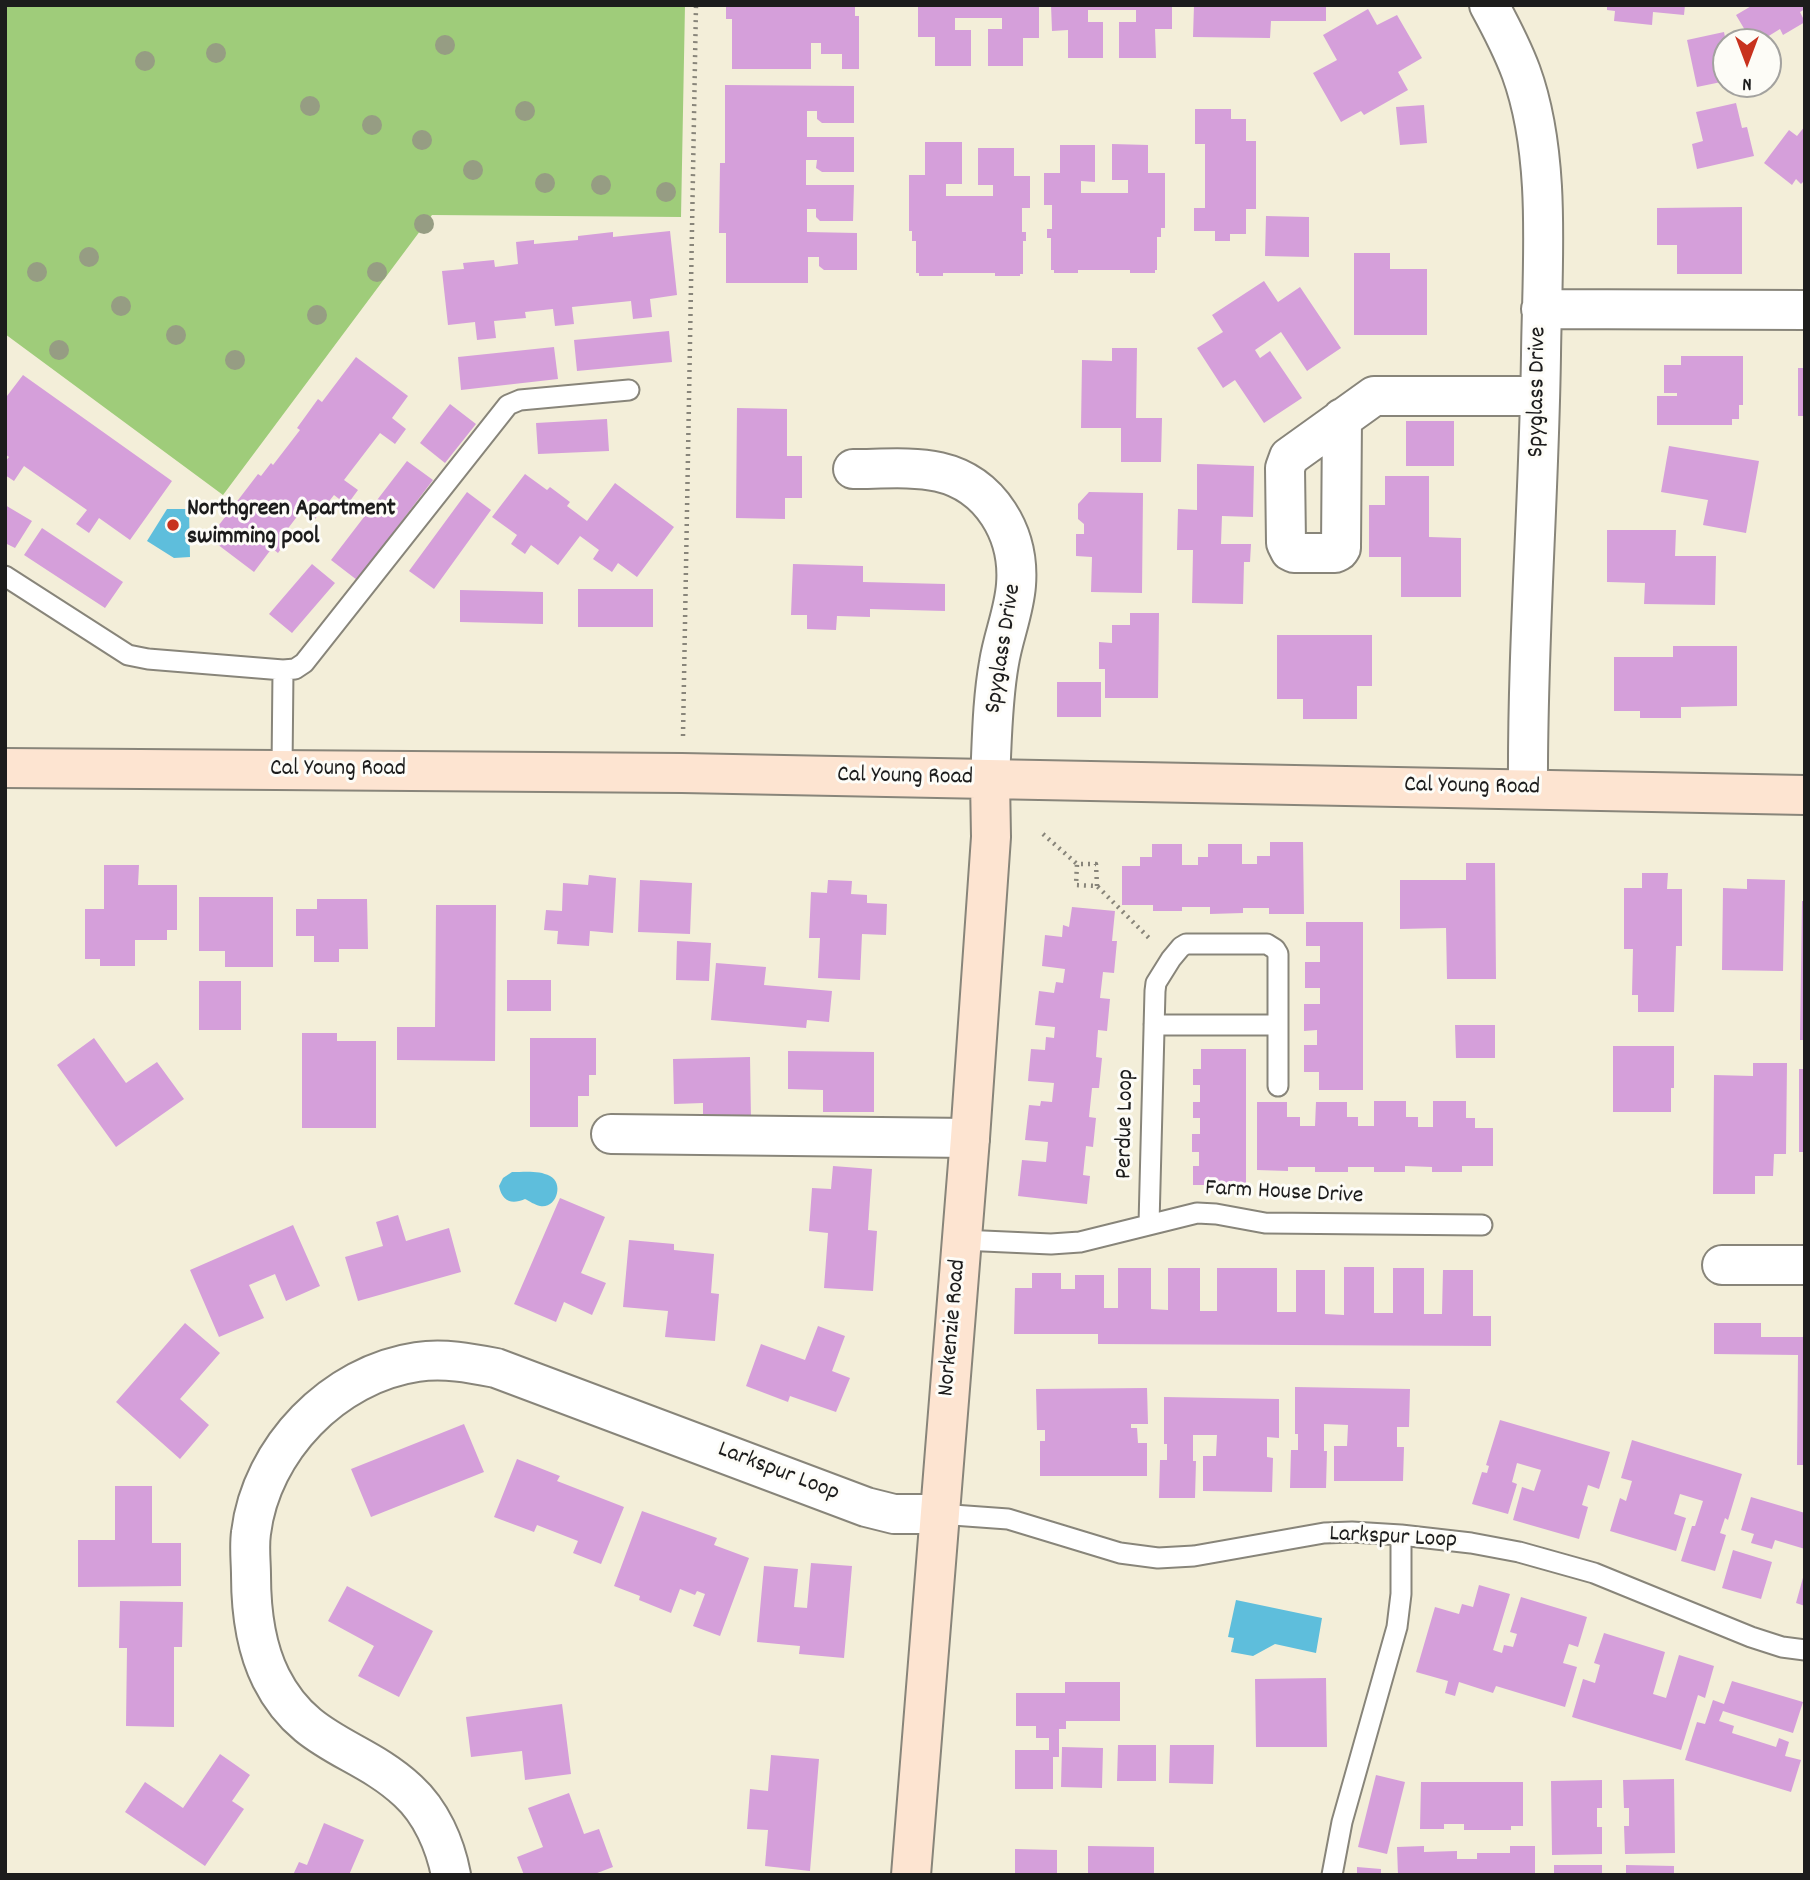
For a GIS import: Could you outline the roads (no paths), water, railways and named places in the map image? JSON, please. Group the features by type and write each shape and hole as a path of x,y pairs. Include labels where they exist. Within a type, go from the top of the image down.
{"main road":[{"name":"Cal Young Road","path":"5,768 682,773 1805,794"},
{"name":"Norkenzie Road","path":"911,1875 970,1138 991,837 990,780"}],"street":[{"name":"Spyglass Drive","path":"1489,5 1522,74 1536,137 1542,187 1540,396 1528,789"},
{"path":"1541,309 1805,310"},
{"path":"1342,418 1374,396 1540,396"},
{"name":"Spyglass Drive","path":"853,469 920,470 951,476 978,491 999,513 1006,525 1016,559 1017,575 995,686 990,780"},
{"path":"611,1134 970,1138"},
{"path":"1722,1265 1805,1265"},
{"name":"Larkspur Loop","path":"451,1875 437,1832 425,1810 409,1791 386,1773 322,1737 304,1723 291,1710 270,1676 260,1650 251,1602 251,1534 261,1492 271,1470 291,1438 313,1412 335,1396 380,1372 418,1362 456,1361 496,1367 873,1509 894,1514 939,1514"}],"lane":[{"path":"5,576 128,655 148,659 295,669 304,663 508,405 520,400 629,390"},
{"path":"282,770 283,670"},
{"name":"Perdue Loop","path":"1149,1224 1156,983 1171,959 1186,944 1272,946 1278,954 1278,1025"},
{"path":"1154,1025 1278,1025 1278,1086"},
{"name":"Farm House Drive","path":"961,1240 1073,1243 1185,1215 1207,1213 1265,1223 1482,1226"},
{"name":"Larkspur Loop","path":"939,1514 1008,1519 1120,1553 1158,1558 1194,1556 1324,1533 1352,1532 1401,1535 1507,1549 1604,1577 1751,1637 1782,1647 1805,1650"},
{"path":"1332,1875 1342,1822 1397,1627 1401,1594 1401,1535"}],"water":[{"name":"Northgreen Apartment swimming pool","path":"167,509 189,509 190,557 174,558 147,541"},
{"path":"512,1172 536,1172 550,1176 557,1184 557,1195 551,1204 546,1206 525,1199 515,1202 508,1200 502,1195 499,1186 503,1178"},
{"path":"1236,1600 1322,1618 1316,1653 1275,1644 1253,1656 1231,1652 1234,1638 1228,1637"}],"place":[{"name":"Northgreen Apartment swimming pool","path":"173,525"}]}
